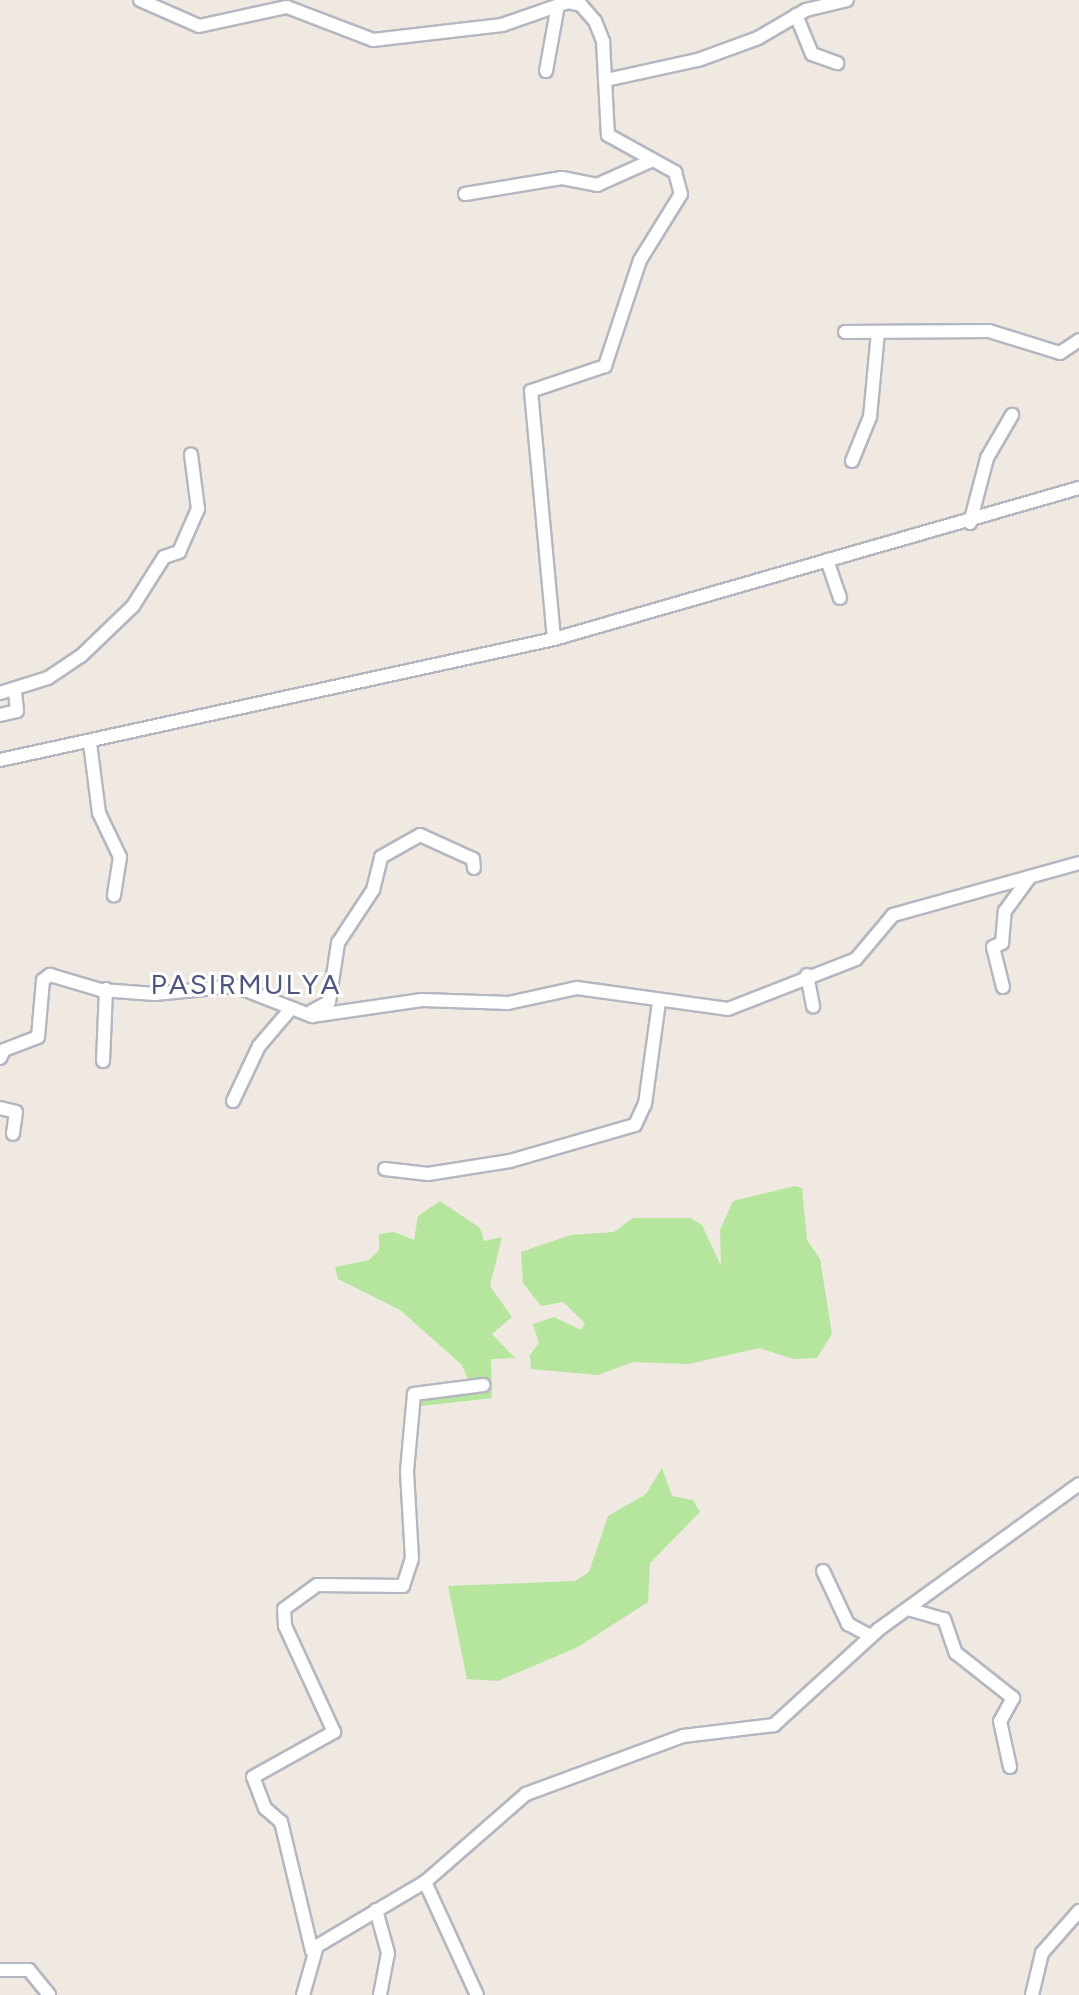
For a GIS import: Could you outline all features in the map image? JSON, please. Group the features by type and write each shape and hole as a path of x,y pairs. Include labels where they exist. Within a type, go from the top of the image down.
{"street":[{"path":"139,0 199,26 287,8 373,40 502,25 563,2 581,5 602,35 608,135 675,172 681,194 640,260 611,357 598,371 567,374 531,391 555,639"},
{"path":"606,80 698,60 758,38 796,15 847,0"},
{"path":"546,71 563,2"},
{"path":"796,15 812,54 837,63"},
{"path":"464,194 562,177 597,185 653,160"},
{"path":"845,332 989,331 1060,353 1079,340"},
{"path":"852,461 870,417 878,332"},
{"path":"970,523 987,458 1012,415"},
{"path":"0,693 15,692 80,656 133,606 166,555 179,552 198,505 191,454"},
{"path":"0,760 90,743 555,639 827,560 970,523 1079,488"},
{"path":"827,560 840,597"},
{"path":"0,715 17,711 15,692"},
{"path":"90,743 99,813 120,858 114,896"},
{"path":"233,1101 259,1046 293,1013 329,1002 338,943 373,890 381,857 420,835 475,861 474,869"},
{"path":"0,1058 4,1050 38,1037 46,976 106,989 175,994 234,986 293,1013 422,1000 508,1003 577,988 659,1002 709,1002 728,1009 807,975 856,959 894,915 1079,863"},
{"path":"1003,987 993,947 1002,943 1005,911 1030,877"},
{"path":"807,975 813,1006"},
{"path":"103,1061 106,989"},
{"path":"385,1168 428,1174 510,1161 635,1125 645,1104 659,1002"},
{"path":"0,1108 16,1114 13,1134"},
{"path":"303,1995 312,1951 304,1902 281,1822 265,1808 253,1777 334,1732 285,1626 284,1609 317,1585 403,1586 412,1559 407,1471 414,1394 482,1385"},
{"path":"312,1951 425,1882 526,1794 683,1736 774,1725 871,1636 1079,1484"},
{"path":"823,1571 848,1624 871,1636"},
{"path":"908,1609 944,1619 956,1653 1013,1698 1000,1721 1010,1767"},
{"path":"425,1882 477,1995"},
{"path":"376,1910 388,1953 380,1995"},
{"path":"1032,1995 1042,1953 1079,1911"},
{"path":"0,1970 29,1970 49,1995"}],"green space":[{"path":"795,1186 802,1188 807,1240 820,1259 832,1334 817,1358 794,1359 759,1348 689,1364 633,1362 598,1375 531,1369 530,1355 539,1343 533,1324 554,1317 581,1330 585,1323 563,1302 541,1306 523,1283 521,1252 571,1235 614,1232 633,1218 690,1218 702,1225 721,1266 720,1230 733,1201"},
{"path":"440,1201 480,1228 484,1241 502,1237 490,1286 512,1317 492,1334 515,1358 491,1359 492,1398 421,1406 423,1397 472,1390 462,1365 400,1310 338,1279 335,1267 369,1260 379,1250 379,1234 394,1232 414,1240 418,1216"},
{"path":"662,1468 672,1496 693,1500 700,1512 650,1563 648,1602 578,1647 498,1681 467,1679 448,1586 575,1581 589,1572 608,1516 646,1494"}],"district":[{"name":"PASIRMULYA","path":"246,984"}]}
